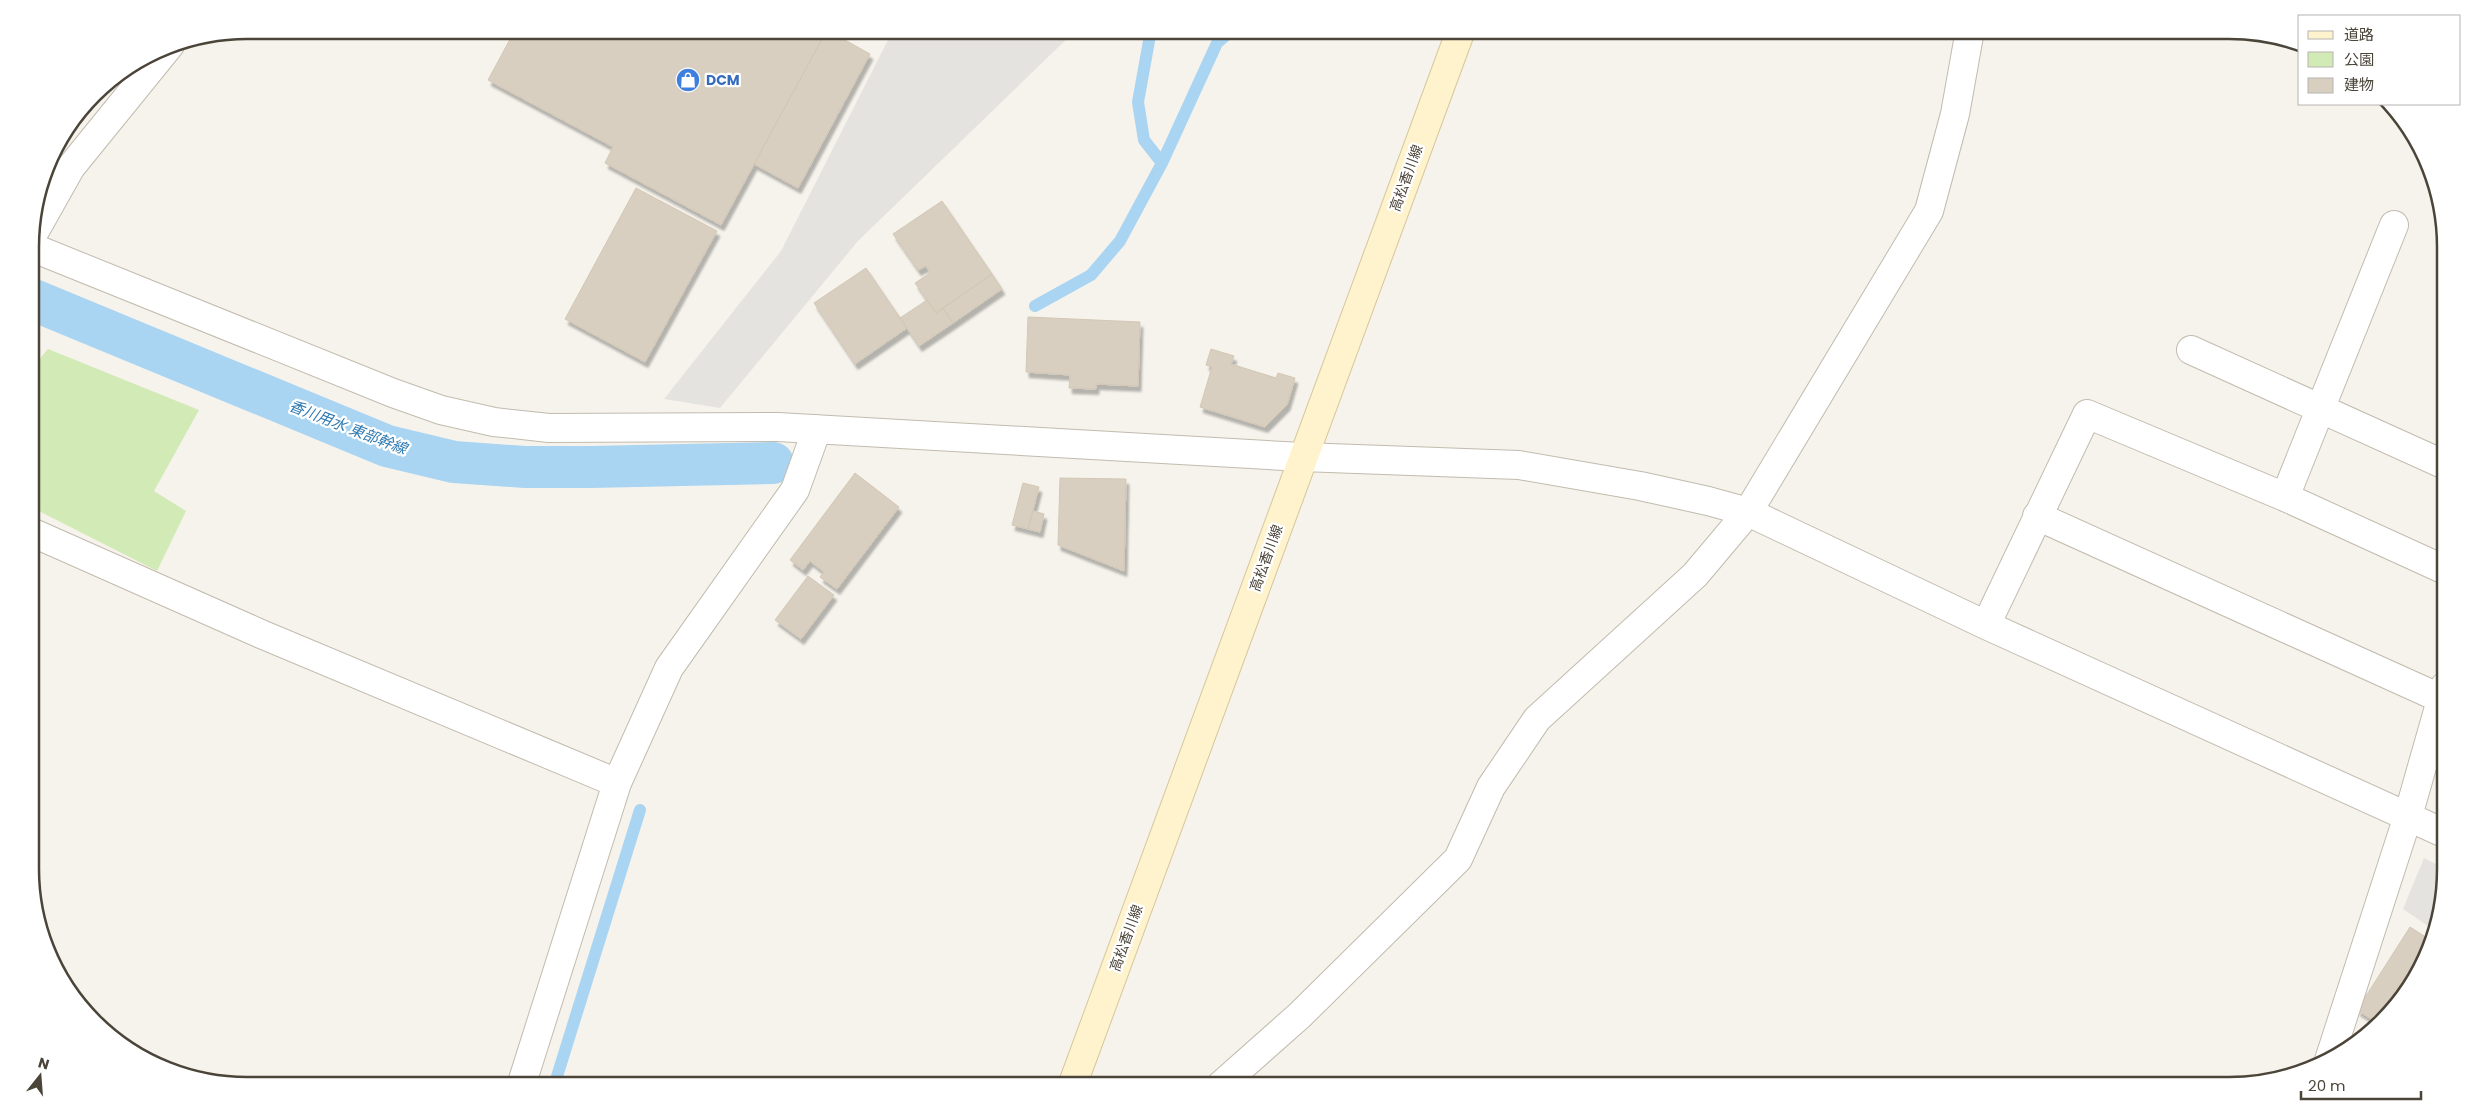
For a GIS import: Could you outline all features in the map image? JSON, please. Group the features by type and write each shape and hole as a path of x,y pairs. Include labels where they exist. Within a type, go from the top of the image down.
{"main road":[{"name":"高松香川線","path":"1075,1077 1457,39"}],"street":[{"path":"1230,1077 1300,1015 1458,859 1491,787 1536,719 1695,575 1748,512 1930,211 1955,114 1968,39"},
{"path":"41,219 71,167 159,58"},
{"path":"2285,497 2394,225"},
{"path":"39,251 393,393 441,410 494,422 549,428 778,427 1302,457 1519,464 1640,486 1708,501 1748,512 1986,625 2437,830"},
{"path":"2191,350 2437,461"},
{"path":"1986,625 2036,516 2087,414 2285,497 2437,566"},
{"path":"524,1077 617,783 669,668 795,490 817,429"},
{"path":"2036,516 2437,690"},
{"path":"39,536 261,634 617,783"},
{"path":"2332,1049 2408,816 2437,717"}],"green space":[{"path":"48,349 199,410 154,491 186,511 157,571 39,511 39,360"}],"shaded area":[{"path":"888,39 1067,39 858,241 720,408 664,399 781,251"},
{"path":"2424,858 2437,864 2437,883 2429,927 2403,909"}],"building":[{"path":"510,39 822,39 721,225 605,163 613,147 488,80"},
{"path":"822,39 843,39 870,54 798,188 754,164"},
{"path":"636,188 717,231 645,362 565,319"},
{"path":"942,201 992,274 936,313 915,283 930,273 926,266 918,270 893,234"},
{"path":"866,268 907,328 855,364 814,303"},
{"path":"992,274 1002,289 953,323 943,308"},
{"path":"927,300 936,313 943,308 953,323 919,346 900,318"},
{"path":"1028,317 1140,322 1138,386 1096,384 1096,389 1069,388 1070,375 1026,372"},
{"path":"1211,349 1234,356 1231,364 1276,378 1278,373 1295,378 1287,405 1265,427 1200,407 1212,367 1206,365"},
{"path":"855,473 899,507 837,589 820,577 824,572 810,561 803,570 790,560"},
{"path":"1060,478 1126,479 1124,571 1058,545"},
{"path":"1023,483 1039,487 1028,529 1012,525"},
{"path":"1033,511 1044,514 1040,532 1028,529"},
{"path":"808,576 834,595 801,639 775,620"},
{"path":"2410,927 2426,937 2416,961 2402,985 2386,1006 2372,1020 2357,1010"}],"waterway":[{"path":"1149,39 1138,102 1144,140 1162,163"},
{"path":"1035,306 1091,275 1120,241 1162,163 1217,43 1222,39"},
{"name":"香川用水 東部幹線","path":"39,302 387,446 454,462 525,467 773,463"},
{"path":"557,1077 640,810"}],"place":[{"name":"DCM","path":"688,80"}]}
